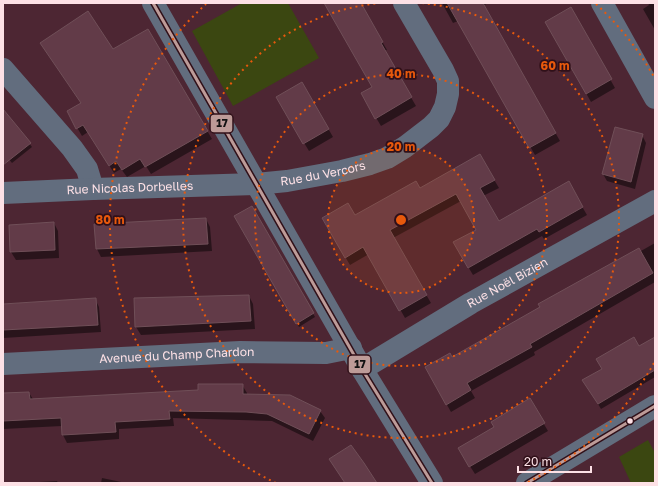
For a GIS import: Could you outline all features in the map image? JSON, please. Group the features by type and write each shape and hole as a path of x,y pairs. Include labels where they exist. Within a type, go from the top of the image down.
{"street":[{"path":"153,3 362,369 432,483"},
{"name":"Rue du Vercors","path":"256,184 287,181 342,171 387,158 405,147 439,119 445,107 448,94 448,81 404,3"},
{"path":"602,3 655,98"},
{"path":"3,68 72,148 87,169 93,189"},
{"name":"Rue Nicolas Dorbelles","path":"3,194 93,189 256,184"},
{"name":"Rue Noël Bizien","path":"362,369 471,303 655,201"},
{"name":"Avenue du Champ Chardon","path":"3,364 240,352 326,353 351,348"},
{"path":"526,483 655,406"}],"green space":[{"path":"242,3 288,3 319,58 233,106 192,31"},
{"path":"648,440 655,453 655,483 631,483 619,457"}],"building":[{"path":"324,3 361,3 383,42 381,43 412,97 375,119 361,93 372,87"},
{"path":"447,3 483,3 556,133 529,148"},
{"path":"571,7 612,79 586,94 545,22"},
{"path":"88,11 113,49 148,29 208,131 145,167 140,159 122,170 116,161 109,166 83,125 76,129 67,111 81,103 40,43"},
{"path":"302,82 329,129 303,144 276,97"},
{"path":"3,109 31,143 3,165"},
{"path":"615,127 643,134 631,182 602,174"},
{"path":"480,154 495,180 480,188 499,221 569,181 583,207 539,232 537,229 468,268 453,242 476,230 456,194 390,230 427,295 399,311 363,247 345,258 322,218 348,203 355,215 416,181 420,188"},
{"path":"252,206 314,313 296,324 234,216"},
{"path":"206,218 208,244 96,249 94,224"},
{"path":"54,222 55,250 10,252 9,225"},
{"path":"639,248 653,273 530,344 532,347 467,383 471,390 446,405 425,367 450,353 452,357 540,307 538,304"},
{"path":"249,295 251,321 135,327 134,298"},
{"path":"96,298 98,325 3,330 3,304"},
{"path":"634,337 639,346 655,337 655,370 598,404 582,380 602,369 596,359"},
{"path":"198,384 243,384 243,394 290,395 321,410 309,434 267,414 246,412 169,411 170,419 115,422 116,432 62,435 61,418 3,421 3,393 29,392 30,399 198,390"},
{"path":"530,398 545,423 469,467 458,448 494,427 491,422"},
{"path":"351,445 377,483 345,483 329,459"}],"transit line":[{"name":"17","path":"153,3 362,369 432,483"},
{"name":"17","path":"527,483 655,406"}]}
